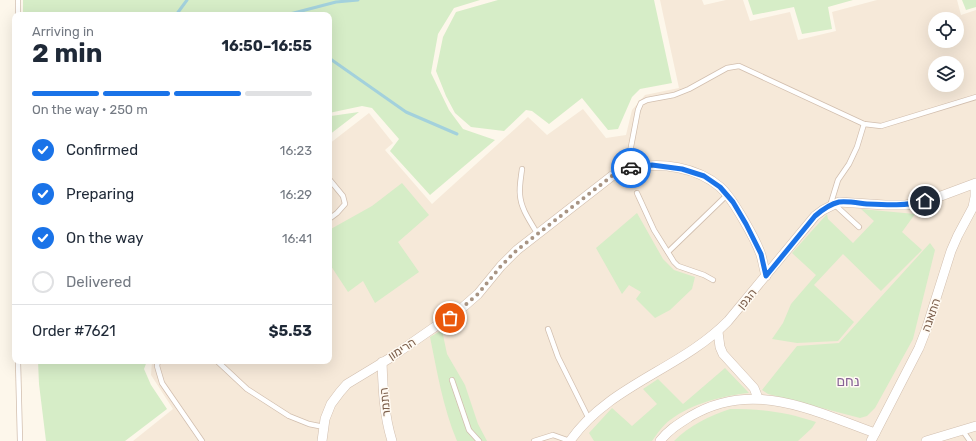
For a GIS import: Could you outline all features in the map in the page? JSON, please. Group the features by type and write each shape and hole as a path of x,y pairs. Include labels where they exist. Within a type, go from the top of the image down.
{"street":[{"name":"הרימון","path":"322,441 325,419 331,404 347,384 462,308 478,294 506,260 537,233 612,176 631,168 652,165 682,169 704,176 720,187 746,224 761,254 766,276"},
{"path":"832,205 839,202 847,202 906,205 933,199 975,183"},
{"name":"התאנה","path":"873,437 926,330 951,251 973,207 975,183"},
{"name":"הגפן","path":"570,441 589,419 613,398 696,348 718,332 815,216 822,210 832,205"},
{"path":"718,332 720,347 723,354 754,388 758,398"},
{"name":"התמר","path":"382,362 383,394 387,424 392,441"},
{"path":"660,441 671,429 681,422 714,405 732,400 758,398 793,404 873,437"},
{"path":"926,441 976,426"}],"lane":[{"path":"18,0 18,12"},
{"path":"624,171 630,152 638,110 641,103 646,100 674,95 689,89 727,68 739,66 864,124 881,126 976,97"},
{"path":"859,227 832,205 838,180 849,164 864,124"},
{"path":"522,169 520,194 522,203 526,216 537,233"},
{"path":"332,182 343,196 345,204 332,217"},
{"path":"637,193 654,230 678,266 704,275 713,280"},
{"path":"668,252 727,195"},
{"path":"548,329 558,357 589,419"},
{"path":"18,364 20,441"},
{"path":"157,364 158,373 162,383 202,441"},
{"path":"220,364 247,389 289,416 309,424 324,427"},
{"path":"452,380 469,430 479,441"},
{"path":"963,431 970,441"},
{"path":"534,441 553,435 570,441"}],"shaded area":[{"name":"נחם","path":"660,0 702,0 704,5 726,0 743,0 750,21 790,12 798,40 836,31 832,12 877,0 957,0 960,12 928,12 928,48 964,48 964,14 976,10 976,441 133,441 173,409 151,375 152,364 332,364 332,142 369,113 393,143 385,150 432,204 528,117 547,135 583,109 606,138 626,135 632,110 645,95 679,88"}],"green space":[{"path":"23,0 480,0 454,8 438,34 431,73 449,110 463,129 495,140 430,195 390,151 399,139 372,108 362,106 332,112 332,12 23,12"},
{"path":"498,0 654,0 672,83 640,89 632,97 618,129 608,130 582,98 549,124 532,111 526,110 504,131 471,127 455,113 436,71 443,37 456,12"},
{"path":"748,0 853,0 828,7 832,29 802,34 794,7 753,15"},
{"path":"962,0 976,0 976,7 966,10"},
{"path":"359,112 332,133 332,116"},
{"path":"402,183 429,215 398,242 419,272 375,303 363,281 348,292 332,268 332,228 372,206"},
{"path":"861,209 915,214 902,232 922,250 881,291 843,254 814,285 854,322 838,341 797,343 772,339 783,323 791,304 816,275 792,253 827,214 828,219 853,243 874,221"},
{"path":"637,213 663,259 674,270 695,277 692,289 670,310 655,318 636,299 641,292 629,285 622,294 596,248"},
{"path":"930,243 935,250 913,339 875,408 867,416 860,418 768,394 762,390 797,346 839,343"},
{"path":"442,330 447,354 465,385 478,424 487,441 457,441 444,403 430,337"},
{"path":"38,364 146,364 144,369 151,385 167,409 125,441 46,441"},
{"path":"725,368 749,393 718,398 688,409 667,422 652,441 594,441 589,433 612,408 632,426 657,404 643,389 658,379 683,404"},
{"path":"730,409 774,412 816,422 812,428 798,441 674,441 680,435 700,422"}],"waterway":[{"path":"178,12 187,0"},
{"path":"298,12 336,2 358,0"},
{"path":"332,60 406,112 457,134"}],"way so far":[{"path":"450,318 478,294 501,266 517,250 612,176 631,168"}],"district":[{"name":"נחם","path":"848,381"}],"route":[{"path":"631,168 652,165 682,169 704,176 720,187 733,202 746,224 761,254 766,276 815,216 830,206 839,202 906,205 925,201"}]}
